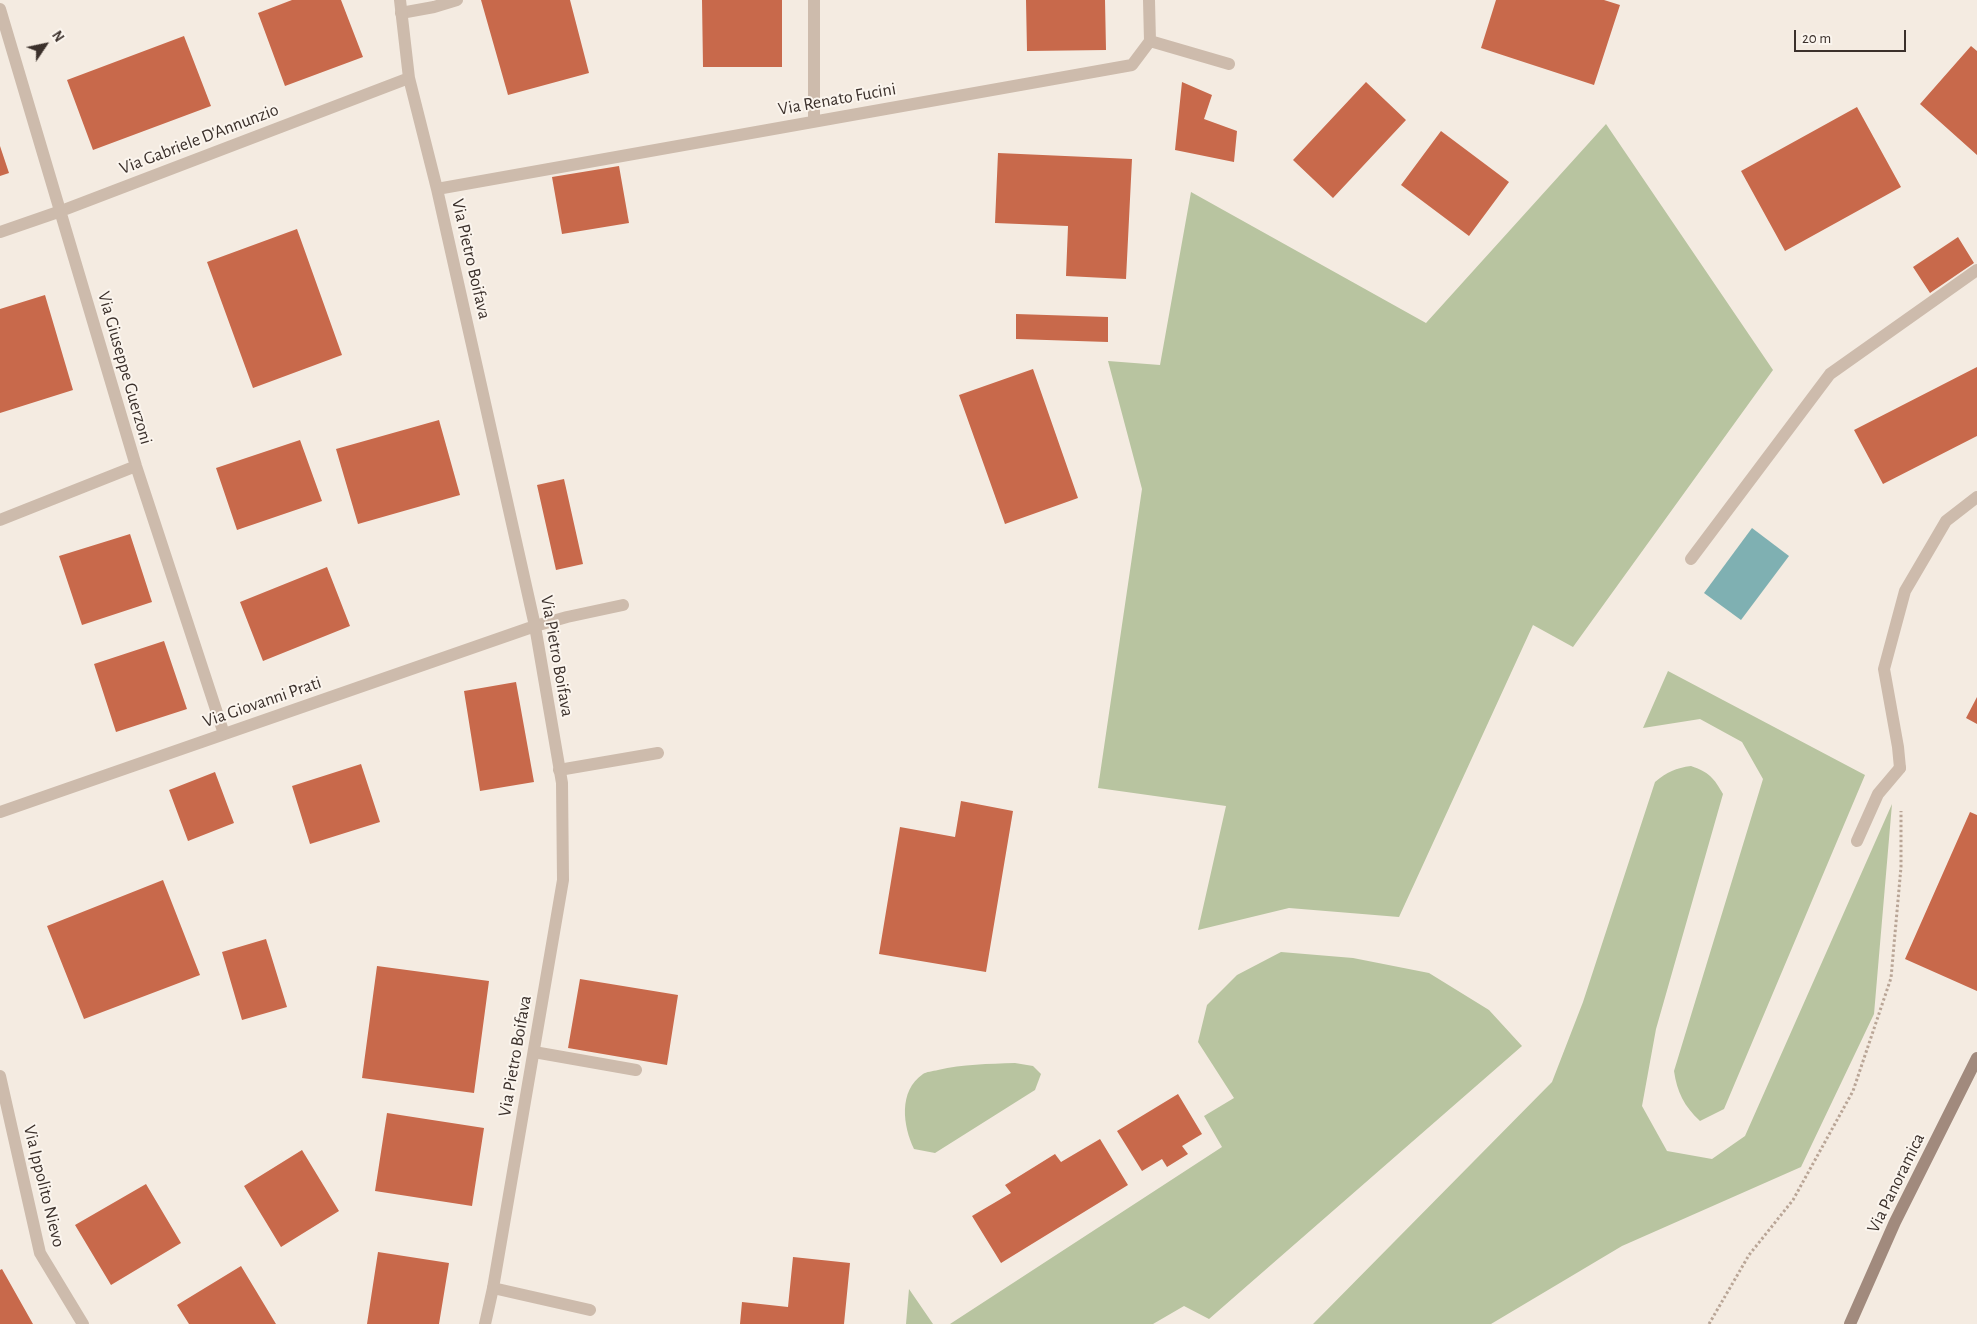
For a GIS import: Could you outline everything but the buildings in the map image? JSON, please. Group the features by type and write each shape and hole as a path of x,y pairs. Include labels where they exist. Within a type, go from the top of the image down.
{"street":[{"path":"400,6 434,7 457,0"},
{"path":"814,0 814,120"},
{"path":"1149,0 1150,41 1229,64"},
{"name":"Via Pietro Boifava","path":"400,6 409,78 438,189 535,626 562,784 563,880 493,1288 485,1324"},
{"name":"Via Giuseppe Guerzoni","path":"0,9 136,466 224,734"},
{"name":"Via Renato Fucini","path":"438,189 814,120 1132,65 1150,41"},
{"name":"Via Gabriele D'Annunzio","path":"0,232 61,211 409,78"},
{"path":"1690,559 1830,374 1977,270"},
{"path":"0,520 136,466"},
{"path":"1856,841 1878,794 1900,768 1884,669 1905,591 1946,521 1977,497"},
{"name":"Via Giovanni Prati","path":"0,812 535,626 623,605"},
{"path":"559,770 658,753"},
{"path":"534,1052 636,1070"},
{"name":"Via Panoramica","path":"1850,1324 1895,1222 1977,1058"},
{"name":"Via Ippolito Nievo","path":"0,1076 40,1252 83,1324"},
{"path":"493,1288 590,1310"}],"path":[{"path":"1709,1324 1749,1255 1793,1200 1853,1091 1891,978 1901,867 1900,768"}],"green space":[{"path":"1606,124 1773,370 1573,647 1533,625 1399,917 1289,908 1198,930 1226,806 1098,788 1142,489 1108,361 1160,365 1191,192 1426,323"},
{"path":"1668,671 1865,775 1724,1109 1700,1121 1682,1098 1674,1071 1763,779 1742,742 1700,719 1643,728"},
{"path":"1691,766 1710,776 1723,794 1656,1029 1642,1106 1667,1151 1712,1159 1745,1136 1892,804 1874,1014 1801,1167 1622,1246 1491,1324 1313,1324 1552,1082 1583,1002 1655,782 1672,771"},
{"path":"1281,952 1353,958 1429,973 1489,1010 1522,1046 1209,1319 1184,1306 1153,1324 950,1324 1222,1147 1204,1116 1234,1098 1198,1042 1207,1005 1237,975"},
{"path":"1015,1063 1033,1066 1041,1074 1035,1090 935,1153 914,1149 905,1120 906,1099 915,1081 923,1074 957,1067"},
{"path":"909,1289 933,1324 906,1324"}],"water":[{"path":"1752,528 1789,556 1741,620 1704,593"}]}
